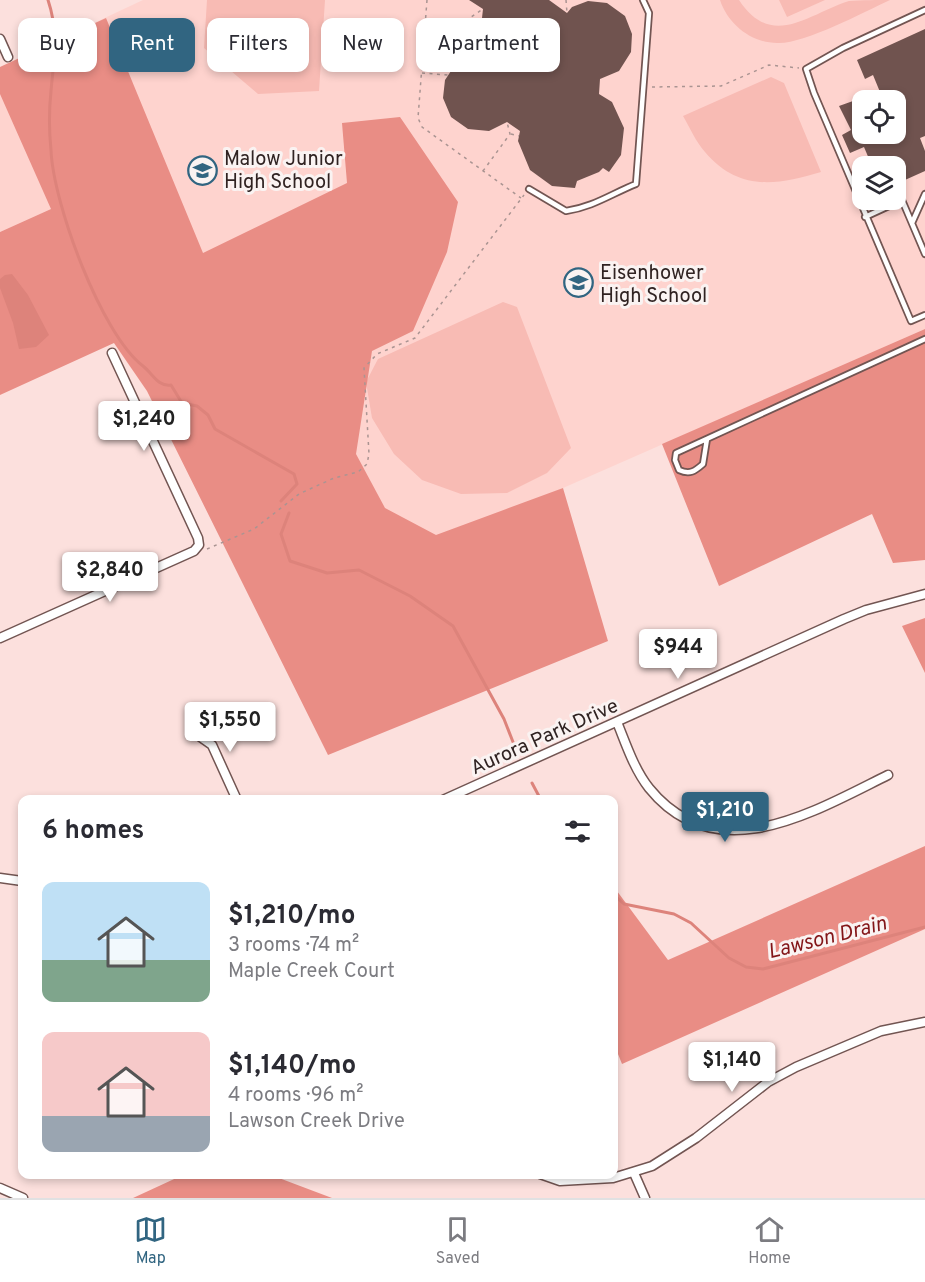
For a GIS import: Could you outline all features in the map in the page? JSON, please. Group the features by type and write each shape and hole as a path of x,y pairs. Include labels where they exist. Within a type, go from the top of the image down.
{"street":[{"path":"0,39 8,57"},
{"path":"0,638 197,548 198,538 112,353"},
{"name":"Aurora Park Drive","path":"454,795 844,618 925,594"},
{"path":"617,722 631,757 648,786 666,807 681,818 700,826 734,830 769,827 806,814 888,775"},
{"path":"192,731 212,745 235,795"},
{"path":"0,878 18,880"},
{"path":"618,1177 652,1166 696,1138 777,1077 881,1031 925,1022"},
{"path":"634,1173 645,1198"},
{"path":"554,1179 560,1181 595,1179"},
{"path":"0,1188 23,1198"}],"lane":[{"path":"529,189 566,211 597,203 619,190 636,184 649,13 643,0"},
{"path":"925,10 843,48 806,69 865,217 911,321 925,315"},
{"path":"912,223 925,194"},
{"path":"865,217 902,200 925,254"},
{"path":"707,439 704,464 695,471 687,473 679,470 675,460 676,453 925,339"}],"path":[{"path":"426,18 427,0"},
{"path":"566,0 567,13"},
{"path":"470,18 483,9"},
{"path":"643,85 660,88 721,86 770,65 806,69"},
{"path":"197,548 206,549 254,529 299,494 334,478 364,469 369,454 364,368 377,354 415,338 521,198 422,127 418,118 421,73 448,75"},
{"path":"507,122 510,134"},
{"path":"483,171 510,134"},
{"path":"510,134 519,136"}],"shaded area":[{"name":"Eisenhower High School","path":"143,0 925,0 925,329 563,488 264,625 147,391 114,343 51,209 0,232 0,67 18,59 18,72 97,72 97,22"},
{"path":"207,0 325,0 324,18 321,18 319,91 258,94 232,72 309,72 309,18 207,18 207,51 204,48"},
{"path":"720,0 739,0 752,15 764,23 777,26 805,20 849,1 890,0 819,33 779,43 760,40 743,31 729,17"},
{"path":"779,0 825,0 787,17"},
{"path":"106,18 109,25 109,72 128,72 203,253 347,183 342,123 400,117 458,202 447,252 413,331 372,351 356,454 385,508 436,535 563,488 608,641 328,755 147,391 114,343 0,395 0,232 51,209 0,94 0,67 18,59 18,72 97,72 97,22"},
{"path":"771,77 784,83 821,172 774,182 759,182 731,174 705,152 683,116"},
{"path":"12,274 28,295 49,335 36,347 19,349 13,323 0,288 0,279"},
{"path":"503,302 517,307 571,448 547,473 507,493 461,494 422,480 394,454 372,418 366,382 378,359"},
{"path":"925,329 925,560 893,563 872,514 719,586 662,444"},
{"path":"925,618 925,673 902,626"},
{"path":"925,846 925,929 622,1064 618,1054 618,892 668,960"},
{"path":"174,1179 282,1179 332,1198 133,1198"}],"building":[{"path":"469,0 549,0 567,13 572,7 588,1 607,3 625,16 632,34 631,52 619,71 600,79 599,94 612,102 624,128 621,155 609,172 603,168 577,181 575,188 552,186 530,170 518,141 520,131 507,122 489,131 468,129 451,117 443,98 445,80 450,72 560,72 560,18 482,18 483,9"},
{"path":"925,29 925,136 920,138 925,151 925,171 906,180 906,156 868,156 864,147 850,153 842,135 851,130 839,106 852,101 852,144 906,144 906,90 879,90 873,75 865,79 857,60"}],"waterway":[{"name":"Lawson Drain","path":"48,0 55,34 50,98 50,143 54,173 70,233 96,298 127,350 159,382 171,385 182,403 197,406 208,415 215,429 294,474 297,484 281,501"},
{"name":"Lawson Drain","path":"289,513 281,534 290,561 327,573 359,570 410,596 453,626 504,719 513,742"},
{"name":"Lawson Drain","path":"532,783 538,795"},
{"name":"Lawson Drain","path":"618,899 624,904 674,914 691,923 729,958 746,967 763,969 925,927"}],"place":[{"name":"Malow Junior High School","path":"203,170"},
{"name":"Eisenhower High School","path":"579,283"}]}
